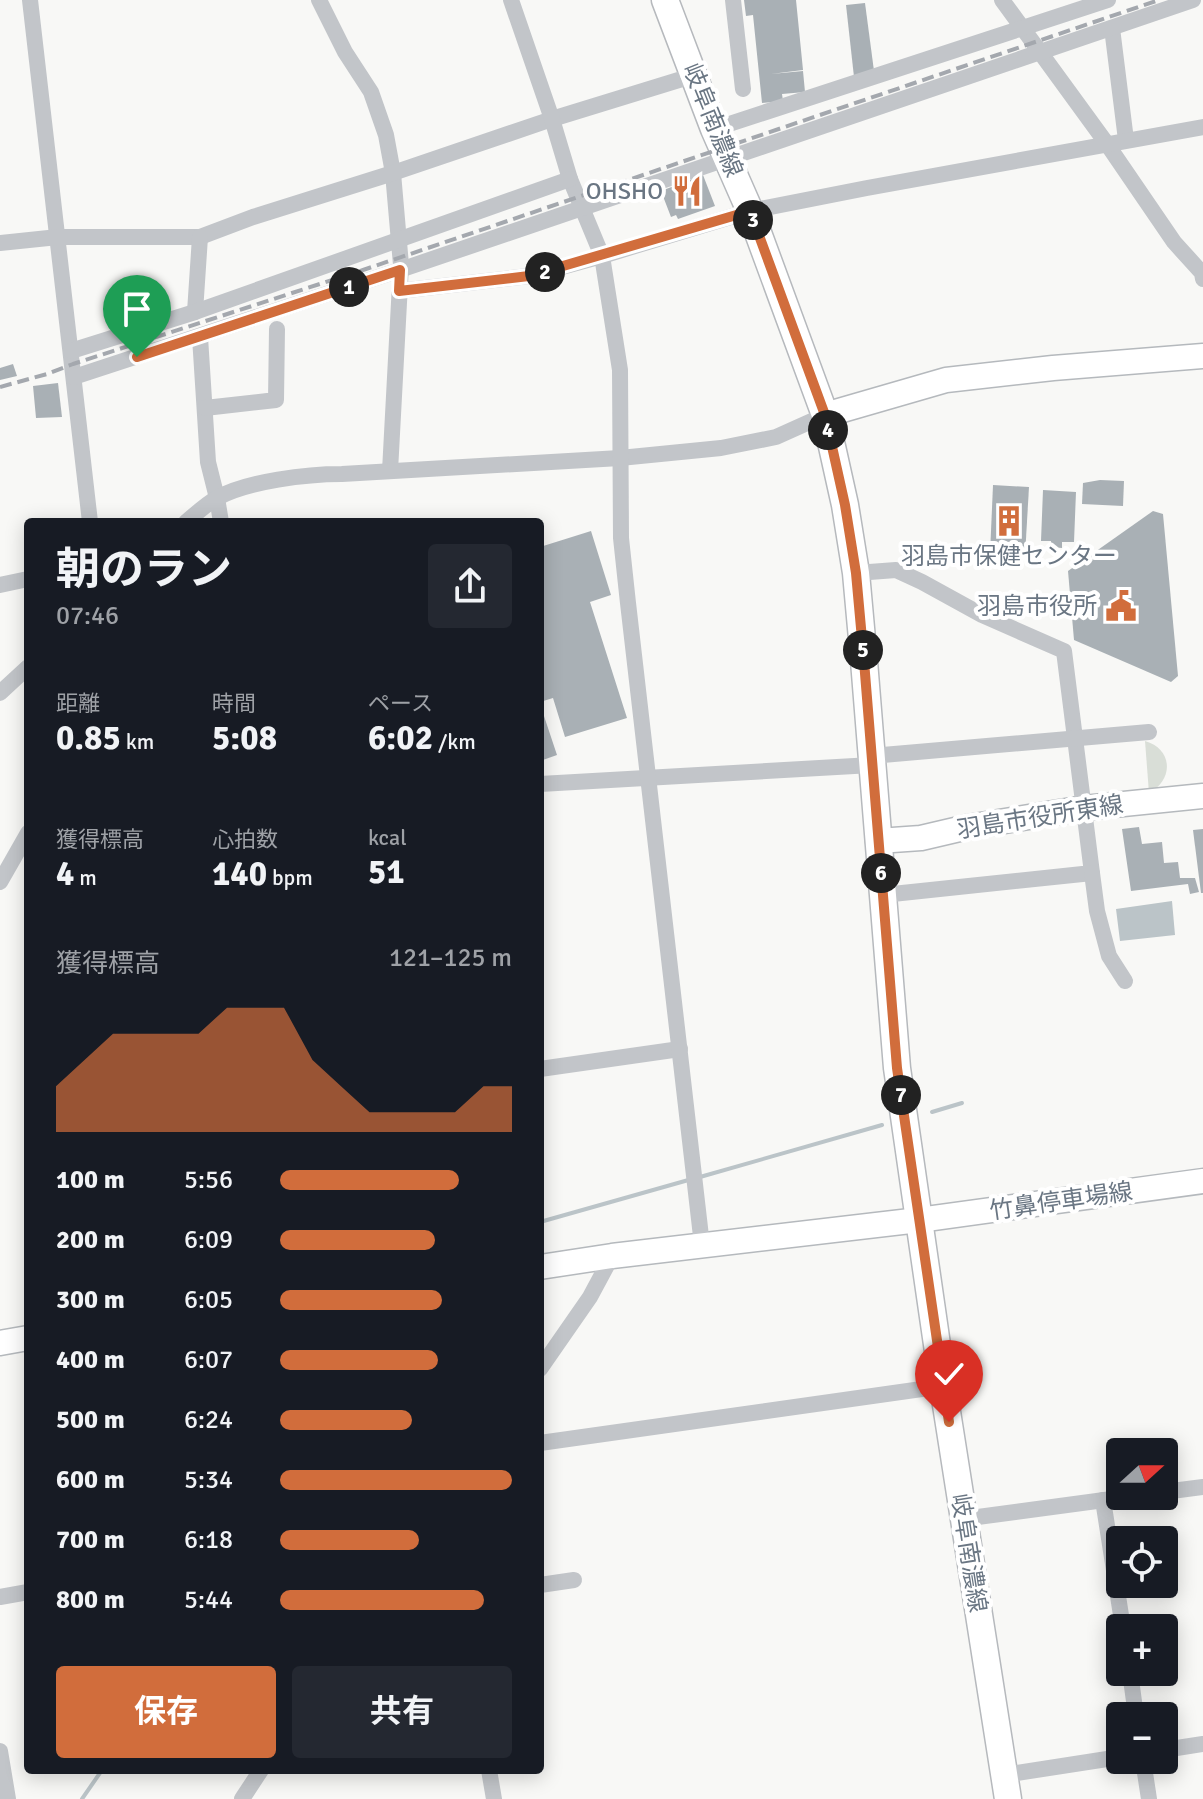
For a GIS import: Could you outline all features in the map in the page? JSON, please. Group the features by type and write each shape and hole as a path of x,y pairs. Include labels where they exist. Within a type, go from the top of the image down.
{"main road":[{"name":"岐阜南濃線","path":"665,0 714,129 750,211 825,415 845,505 856,573 897,1068 1006,1787"}],"street":[{"path":"30,0 90,518"},
{"path":"319,0 345,52 371,92 386,135 393,173 400,270 390,471"},
{"path":"511,0 570,179 602,256 620,370 621,538 702,1245"},
{"path":"733,0 743,89"},
{"path":"1002,0 1174,242 1202,273 1203,279"},
{"path":"714,129 1105,0"},
{"path":"74,377 400,270 1193,0"},
{"path":"1112,28 1126,140"},
{"path":"0,243 58,237 200,237 552,119 695,75"},
{"path":"399,291 529,276 750,211 1203,127"},
{"path":"71,351 195,312 570,179"},
{"path":"195,312 200,237"},
{"path":"205,408 276,400 277,329"},
{"path":"200,337 208,462 220,518"},
{"path":"191,518 217,498 248,486 319,474 620,458 721,448 776,437 825,415 946,380 1203,356"},
{"path":"856,573 896,570 982,615 1064,651 1097,911 1109,956 1125,981"},
{"path":"0,585 24,580"},
{"path":"0,693 24,671"},
{"path":"544,784 872,760 1149,732"},
{"name":"羽島市役所東線","path":"878,841 921,838 1084,808 1203,796"},
{"path":"0,882 24,840"},
{"path":"883,895 1092,873"},
{"path":"544,1068 680,1049"},
{"name":"竹鼻停車場線","path":"544,1266 1203,1181"},
{"path":"544,1363 590,1297 612,1256"},
{"path":"0,1343 24,1339"},
{"path":"544,1442 943,1386"},
{"path":"1178,1490 1203,1487"},
{"path":"1103,1500 1121,1614"},
{"path":"963,1519 1106,1500"},
{"path":"544,1584 574,1580"},
{"path":"0,1597 24,1593"},
{"path":"1178,1748 1203,1744"},
{"path":"1,1761 8,1799"},
{"path":"1006,1787 1106,1761"},
{"path":"242,1799 258,1774"},
{"path":"490,1774 494,1799"},
{"path":"1145,1774 1149,1799"}],"shaded area":[{"path":"1145,741 1161,751 1167,765 1163,781 1149,793"},
{"path":"1172,901 1175,935 1120,941 1116,909"}],"building":[{"path":"744,0 796,0 803,70 771,74 803,71 805,92 782,94 783,101 762,103 753,15 746,16"},
{"path":"865,3 874,71 854,77 846,5"},
{"path":"703,175 715,206 678,219 676,215 671,217 661,191"},
{"path":"13,364 17,376 0,380 0,368"},
{"path":"58,383 62,417 36,418 33,386"},
{"path":"1124,481 1123,506 1082,504 1083,483"},
{"name":"羽島市保健センター","path":"993,485 1029,487 1025,556 990,554"},
{"path":"1043,490 1076,492 1074,542 1062,542 1062,548 1051,547 1051,541 1041,541"},
{"name":"羽島市役所","path":"1153,511 1163,514 1178,676 1171,682 1074,640 1068,571"},
{"path":"591,531 611,595 590,602 627,718 565,737 553,698 544,701 544,546"},
{"path":"544,716 557,755 544,760"},
{"path":"1139,827 1142,844 1162,842 1164,863 1178,862 1180,878 1195,878 1199,892 1190,894 1188,884 1131,891 1122,829"},
{"path":"1203,829 1203,893 1201,893 1193,830"}],"waterway":[{"path":"932,1112 962,1103"},
{"path":"700,1177 882,1125"},
{"path":"544,1221 692,1179"},
{"path":"82,1799 99,1774"}],"railway":[{"path":"0,387 363,270 1159,0"}],"place":[{"name":"OHSHO","path":"687,191"},
{"name":"羽島市保健センター","path":"1009,521"},
{"name":"羽島市役所","path":"1121,606"}],"route":[{"path":"137,357 400,270 399,291 529,276 750,211 825,415 845,505 856,573 897,1068 949,1422"}]}
